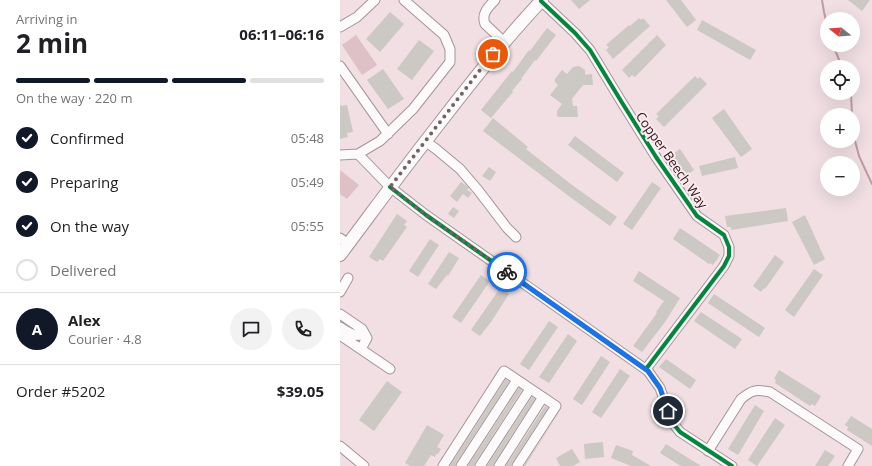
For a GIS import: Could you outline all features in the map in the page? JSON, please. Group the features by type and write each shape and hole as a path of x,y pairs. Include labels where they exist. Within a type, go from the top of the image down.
{"main road":[{"path":"340,255 344,241 390,187 477,74 541,0"}],"street":[{"path":"340,27 356,17 375,0"},
{"path":"340,155 358,154 380,141 413,109 450,62 450,49 444,35 404,0"},
{"path":"495,0 485,11 484,24 504,42"},
{"name":"Copper Beech Way","path":"541,0 576,33 590,50 656,157 692,209 697,216 724,235 729,246 729,256 724,266 646,369"},
{"path":"340,66 388,134"},
{"path":"426,141 460,169 507,228 516,236"},
{"path":"358,154 390,187 426,215 646,369 660,388 672,422 680,432 732,466"},
{"path":"340,292 348,278"},
{"path":"340,314 362,329 367,338 361,350"},
{"path":"340,327 358,336 364,333"},
{"path":"340,335 390,369"},
{"path":"443,466 504,371 556,406 517,466"},
{"path":"461,466 517,380"},
{"path":"480,466 530,389"},
{"path":"708,451 741,398 748,393 759,390 770,392 858,449 848,466"},
{"path":"499,466 543,397"},
{"path":"340,446 364,466"}],"shaded area":[{"path":"356,35 377,65 362,75 342,45"},
{"path":"340,170 359,185 347,199 340,194"}],"building":[{"path":"571,0 590,0 579,9"},
{"path":"666,0 681,0 696,20 687,27"},
{"path":"848,0 870,0 862,11"},
{"path":"390,12 404,24 380,52 366,39"},
{"path":"639,18 641,20 643,18 650,26 613,59 606,50 609,47 606,45"},
{"path":"702,20 756,50 750,60 697,30"},
{"path":"547,28 556,35 536,61 535,60 512,91 513,92 491,118 481,110"},
{"path":"657,35 666,45 635,77 632,75 629,78 622,70"},
{"path":"419,40 434,51 412,80 397,69"},
{"path":"579,66 585,70 585,75 592,74 593,85 583,85 572,99 573,106 577,106 578,117 559,117 557,116 557,111 562,104 550,95 558,85 555,82 555,79 562,70 567,74 573,67"},
{"path":"383,69 404,99 388,109 367,80"},
{"path":"695,76 698,79 700,77 707,84 664,127 656,119 659,116 656,114"},
{"path":"347,105 353,132 347,133 348,137 340,139 340,106"},
{"path":"724,109 752,149 741,157 712,118"},
{"path":"493,118 528,147 526,149 572,185 617,217 610,226 483,131"},
{"path":"575,136 624,173 617,182 568,145"},
{"path":"680,149 694,170 685,176 670,156"},
{"path":"735,157 738,168 702,176 699,166"},
{"path":"489,167 496,172 490,181 482,176"},
{"path":"461,182 469,188 467,190 472,193 468,198 463,194 457,202 450,196"},
{"path":"652,182 661,188 632,230 623,224"},
{"path":"453,207 459,211 454,218 448,214"},
{"path":"786,208 788,221 731,230 731,227 727,227 725,216"},
{"path":"397,214 407,221 404,225 407,227 383,261 380,259 377,262 369,257"},
{"path":"805,215 825,259 814,265 792,222"},
{"path":"680,228 720,255 713,265 710,263 709,264 673,239"},
{"path":"430,239 439,245 418,277 409,271"},
{"path":"449,252 459,258 448,276 447,275 436,289 428,284"},
{"path":"775,255 784,262 765,289 764,288 761,292 753,286"},
{"path":"814,269 823,275 794,317 785,310"},
{"path":"639,271 680,298 665,322 642,352 633,346 664,301 633,281"},
{"path":"481,275 490,281 461,323 452,317"},
{"path":"500,288 509,294 480,336 471,330"},
{"path":"714,294 765,328 759,337 708,303"},
{"path":"701,312 742,339 735,349 694,321"},
{"path":"549,321 558,327 529,370 520,364"},
{"path":"568,334 577,341 549,383 539,377"},
{"path":"601,356 610,362 582,405 573,399"},
{"path":"666,359 696,380 690,389 659,367"},
{"path":"620,369 630,376 601,418 592,412"},
{"path":"779,370 821,396 815,406 812,404 810,406 775,383 776,380 774,379"},
{"path":"506,379 509,382 455,466 450,466"},
{"path":"387,381 402,392 374,431 359,420"},
{"path":"519,388 522,390 474,466 468,466"},
{"path":"532,397 535,399 493,466 487,466"},
{"path":"755,405 764,411 738,455 728,449"},
{"path":"545,406 548,408 511,466 506,466"},
{"path":"560,412 525,466 524,466"},
{"path":"851,416 872,429 872,446 847,430 848,427 845,425"},
{"path":"775,418 785,425 757,466 748,460"},
{"path":"427,425 444,435 437,447 441,449 435,457 431,455 424,466 410,466 405,463"},
{"path":"603,442 604,457 585,459 584,444"},
{"path":"666,444 701,466 681,466 660,453"},
{"path":"616,445 633,451 632,455 651,466 631,466 611,458"},
{"path":"572,449 580,462 573,466 560,466 556,458"},
{"path":"825,450 835,456 828,466 815,466"}],"waterway":[{"path":"822,0 824,12"},
{"path":"836,52 839,60"},
{"path":"851,100 852,108"},
{"path":"857,148 872,184"}],"cycle path":[{"path":"541,1 575,33 590,50 656,157 697,216 724,235 729,247 729,256 724,266 646,369"},
{"path":"390,187 426,215 648,371 660,388 672,422 680,432 732,466"}],"way so far":[{"path":"493,54 390,187 426,215 507,272"}],"route":[{"path":"507,272 648,371 660,388 668,411"}]}
